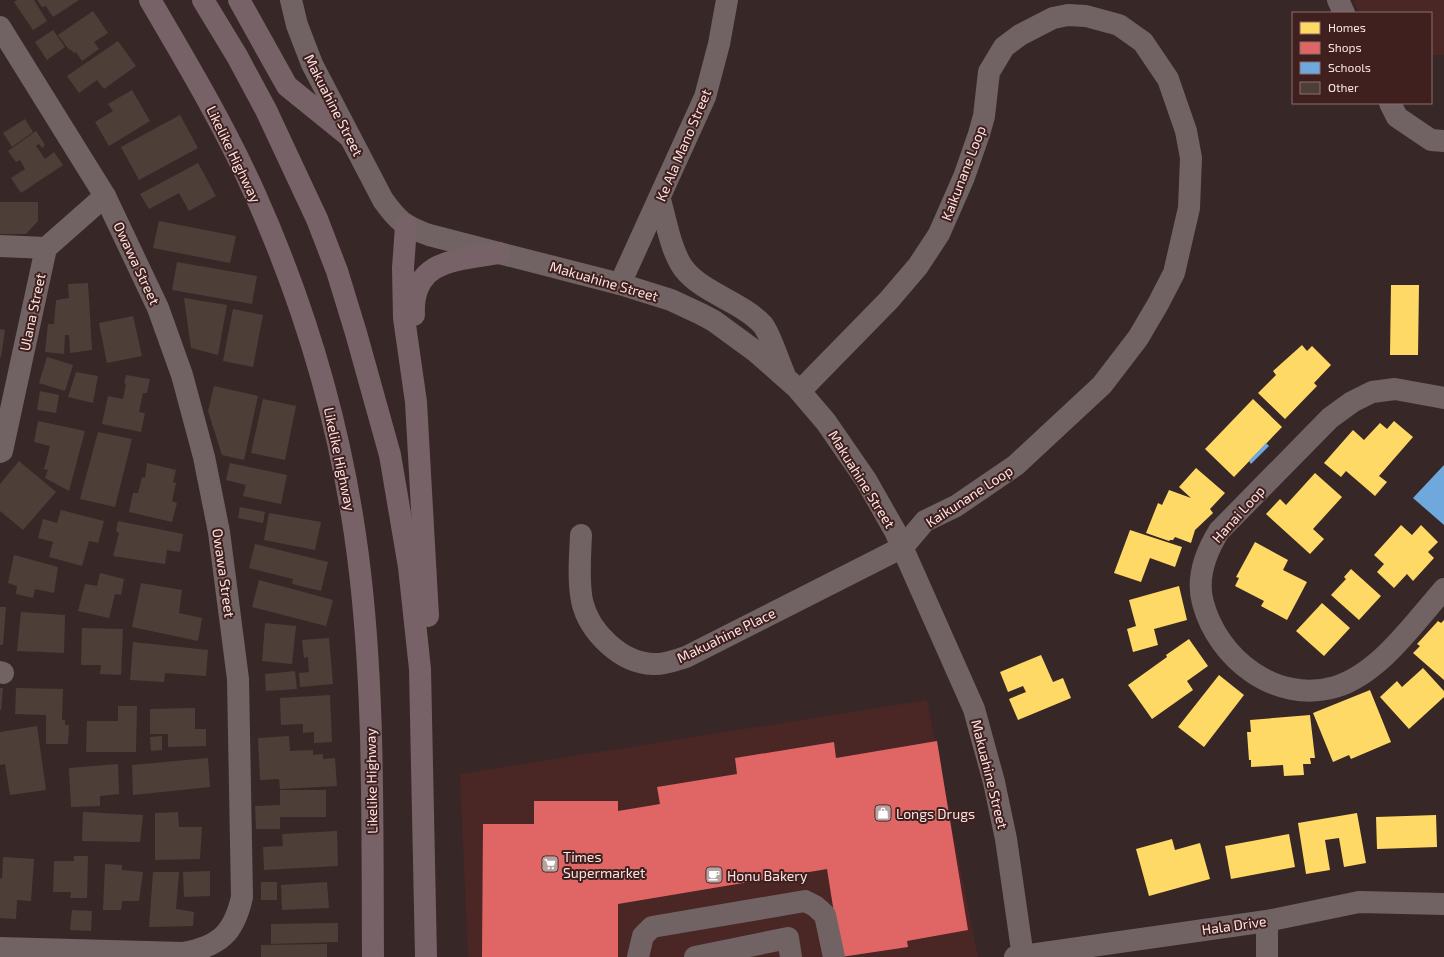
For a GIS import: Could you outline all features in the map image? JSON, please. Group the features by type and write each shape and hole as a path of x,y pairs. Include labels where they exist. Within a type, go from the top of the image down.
{"highway":[{"name":"Likelike Highway","path":"150,0 198,81 255,194 301,311 334,425 347,486 365,618 371,771 373,957"},
{"path":"203,0 237,56 266,110 317,219 336,271 390,455 409,567 420,669 426,957"},
{"path":"239,0 287,86 350,137"},
{"path":"406,226 403,268 404,318 416,402 428,624 420,669"},
{"path":"416,402 418,379 414,305 420,284 433,269 449,261 499,253"}],"street":[{"name":"Makuahine Street","path":"291,0 303,45 382,200 393,215 406,226 429,234 499,253 620,284 671,300 714,321 754,351 793,385 826,422 850,455 874,494 903,547 974,709 994,782 1006,839 1020,956"},
{"name":"Ke Ala Mano Street","path":"620,284 660,200 705,97 719,44 727,0"},
{"path":"1338,0 1344,12"},
{"name":"Kaikunane Loop","path":"793,385 890,300 918,266 939,234 964,177 979,134 984,116 989,72 1004,46 1020,35 1053,18 1068,15 1086,16 1119,25 1143,42 1168,79 1186,131 1191,158 1189,208 1174,273 1138,338 1102,385 1016,465 956,506 925,521 903,547"},
{"name":"Owawa Street","path":"0,27 106,196 158,308 182,374 204,457 219,532 238,679 242,897 238,915 229,932 212,945 198,950 183,953 0,948"},
{"path":"1390,104 1396,117 1431,140 1444,141"},
{"path":"0,246 46,248 106,196"},
{"path":"660,200 675,252 684,268 698,282 742,309 764,327 793,385"},
{"name":"Ulana Street","path":"0,452 2,451 46,248"},
{"name":"Hanai Loop","path":"1444,398 1395,389 1372,392 1352,402 1330,418 1219,531 1210,546 1203,567 1201,582 1202,602 1209,620 1222,643 1236,661 1269,682 1283,688 1298,690 1333,687 1364,673 1380,661 1444,589"},
{"name":"Makuahine Place","path":"581,535 579,573 583,603 587,615 596,629 616,650 641,662 654,665 686,657 903,547"},
{"path":"638,957 639,946 643,936 652,928 805,901 815,906 825,915 834,957"},
{"name":"Hala Drive","path":"1020,956 1267,921 1359,902 1444,904"},
{"path":"1267,921 1267,957"},
{"path":"695,957 788,938 791,957"}],"shaded area":[{"path":"1354,0 1444,0 1444,55 1432,55 1432,12 1359,12"},
{"path":"927,700 978,957 468,957 460,774"}],"building: Homes":[{"path":"1391,285 1419,285 1418,355 1390,355"},
{"path":"1302,345 1307,351 1312,346 1331,365 1314,383 1317,386 1285,419 1258,393 1276,375 1273,371"},
{"path":"1253,399 1282,427 1234,477 1205,449"},
{"path":"1394,421 1413,437 1379,476 1387,482 1375,496 1346,471 1341,477 1324,463 1353,430 1364,440 1380,423 1387,429"},
{"path":"1196,468 1225,493 1210,509 1213,513 1195,530 1191,543 1175,537 1173,540 1169,541 1146,533 1158,503 1162,505 1169,490 1191,498 1179,487"},
{"path":"1315,473 1342,497 1313,529 1324,539 1310,554 1266,514 1280,499 1286,505"},
{"path":"1401,525 1412,535 1421,525 1438,542 1428,552 1434,558 1413,581 1407,574 1394,588 1377,572 1384,564 1374,555"},
{"path":"1130,530 1182,547 1175,567 1150,558 1141,582 1114,573"},
{"path":"1255,542 1288,560 1283,570 1307,582 1287,620 1261,606 1264,601 1235,586 1239,578 1236,577"},
{"path":"1351,569 1381,596 1359,620 1331,595 1346,579 1344,577"},
{"path":"1179,586 1187,620 1154,629 1158,645 1133,652 1127,629 1136,626 1129,600"},
{"path":"1322,603 1350,628 1324,656 1296,631"},
{"path":"1444,620 1444,680 1413,653 1420,646 1417,644 1438,621 1441,623"},
{"path":"1189,639 1208,666 1187,681 1193,690 1152,719 1128,685"},
{"path":"1041,655 1053,682 1063,678 1071,698 1018,720 1009,699 1026,692 1023,686 1008,692 1000,672"},
{"path":"1423,668 1444,691 1444,697 1409,729 1380,697 1397,681 1402,687"},
{"path":"1219,675 1244,695 1204,747 1178,727"},
{"path":"1370,690 1391,742 1351,759 1349,755 1333,762 1313,713"},
{"path":"1310,715 1315,758 1310,758 1311,764 1303,764 1304,775 1284,776 1283,765 1251,767 1247,732 1251,732 1250,720"},
{"path":"1357,813 1366,863 1344,867 1339,838 1325,840 1330,870 1306,874 1298,823"},
{"path":"1436,815 1437,847 1377,849 1376,817"},
{"path":"1289,834 1295,867 1231,879 1225,846"},
{"path":"1172,839 1175,850 1200,843 1210,879 1149,896 1136,849"}],"building: Shops":[{"path":"937,741 968,930 907,941 908,947 841,957 827,869 618,904 618,957 482,957 483,824 534,824 534,801 618,801 618,811 660,804 657,787 737,774 735,758 834,742 836,758"}],"building: Schools":[{"path":"1266,443 1269,446 1251,464 1249,461"},
{"path":"1444,465 1444,525 1413,498"}],"building: Other":[{"path":"17,0 34,0 47,21 33,30 14,2"},
{"path":"37,0 79,0 53,17 46,6 42,7"},
{"path":"93,11 108,33 94,42 99,49 82,61 76,52 74,53 70,49 69,50 58,35"},
{"path":"53,30 65,47 47,60 35,42"},
{"path":"118,41 136,66 104,89 97,80 79,93 67,76"},
{"path":"132,90 150,121 109,146 95,122 113,111 108,104"},
{"path":"180,115 198,148 139,180 121,147"},
{"path":"25,119 33,132 12,147 3,133"},
{"path":"36,131 45,145 42,148 39,144 36,146 45,159 54,152 63,165 21,193 11,178 25,169 20,160 16,162 8,151"},
{"path":"198,163 216,196 189,211 179,193 149,209 140,194"},
{"path":"0,202 38,202 38,221 26,234 0,234"},
{"path":"159,221 236,236 230,263 153,248"},
{"path":"177,262 257,276 252,304 172,290"},
{"path":"88,283 92,350 70,353 69,335 65,335 64,354 45,352 48,324 54,324 56,300 69,298 68,284"},
{"path":"184,298 227,305 218,355 191,348"},
{"path":"233,309 263,315 253,367 223,361"},
{"path":"133,316 142,356 107,363 99,323"},
{"path":"0,329 5,330 1,357 0,357"},
{"path":"47,357 73,365 65,391 39,383"},
{"path":"76,372 98,376 93,403 68,397"},
{"path":"126,375 150,379 147,393 143,393 139,412 145,413 141,432 102,424 108,396 123,399"},
{"path":"214,386 258,396 244,460 222,455 208,411"},
{"path":"40,391 59,395 56,413 37,410"},
{"path":"263,399 296,406 285,460 251,453"},
{"path":"38,421 85,431 69,491 45,478 48,470 44,469 50,446 34,442"},
{"path":"98,432 132,439 115,507 80,499"},
{"path":"19,461 56,492 23,530 0,511 0,484"},
{"path":"147,463 176,470 173,482 176,483 172,501 177,503 172,522 129,512 133,493 138,493 142,477 145,478"},
{"path":"230,463 287,475 281,504 243,496 246,485 226,480"},
{"path":"240,507 265,512 263,523 238,518"},
{"path":"61,510 104,521 98,543 89,541 82,566 49,557 53,542 38,538 43,519 57,523"},
{"path":"269,513 321,522 315,550 264,540"},
{"path":"118,521 183,534 180,552 167,550 165,564 113,556 119,533 116,531"},
{"path":"255,544 328,562 321,591 292,584 293,579 249,568"},
{"path":"14,555 58,567 54,593 35,589 33,598 16,594 17,586 8,583"},
{"path":"100,573 124,579 121,595 115,594 109,618 78,611 85,584 97,586"},
{"path":"259,580 333,600 326,626 252,607"},
{"path":"141,583 182,590 179,613 202,618 198,641 132,627"},
{"path":"0,607 6,607 3,645 0,645"},
{"path":"21,612 65,615 64,653 17,651"},
{"path":"265,623 296,626 292,664 262,661"},
{"path":"82,628 123,629 121,675 100,674 101,665 81,665"},
{"path":"329,638 333,684 300,687 299,673 309,672 308,657 304,658 302,640"},
{"path":"133,642 208,650 206,676 165,673 164,682 130,680"},
{"path":"295,671 297,689 266,691 265,674"},
{"path":"0,688 3,688 1,710 0,710"},
{"path":"16,688 63,689 62,720 65,720 65,725 69,725 68,744 46,744 46,715 15,714"},
{"path":"330,695 332,742 314,743 314,732 303,733 303,724 281,725 280,698"},
{"path":"118,706 137,706 136,752 86,752 87,721 118,721"},
{"path":"195,708 195,729 206,729 206,746 168,747 168,734 150,734 150,709"},
{"path":"37,726 46,790 10,795 5,764 0,765 0,732"},
{"path":"162,736 162,750 151,751 150,737"},
{"path":"289,736 290,751 313,750 313,755 323,754 323,759 335,758 337,786 280,789 279,779 260,780 258,738"},
{"path":"208,758 210,787 133,795 132,765"},
{"path":"118,764 119,794 100,796 100,806 71,807 69,768"},
{"path":"280,790 326,790 326,817 280,817 280,829 256,829 255,806 280,805"},
{"path":"83,812 143,815 140,842 82,841"},
{"path":"178,812 179,827 202,827 200,859 155,860 155,813"},
{"path":"337,831 338,866 264,870 263,847 283,846 282,834"},
{"path":"74,856 88,856 87,898 70,898 71,892 53,892 54,861 74,861"},
{"path":"3,857 34,859 31,901 17,900 16,919 0,918 0,878 2,879"},
{"path":"105,864 122,865 122,870 143,872 139,901 122,901 121,910 103,910"},
{"path":"210,871 210,896 184,897 183,872"},
{"path":"153,872 179,872 176,909 194,912 193,926 149,927"},
{"path":"261,882 277,882 277,900 261,900"},
{"path":"327,882 329,908 282,910 281,885"},
{"path":"72,910 92,911 91,931 70,930"},
{"path":"338,923 338,942 271,944 271,924"},
{"path":"327,944 327,957 261,957 261,945"}],"place":[{"name":"Longs Drugs","path":"883,813"},
{"name":"Times Supermarket","path":"550,864"},
{"name":"Honu Bakery","path":"714,875"}]}
